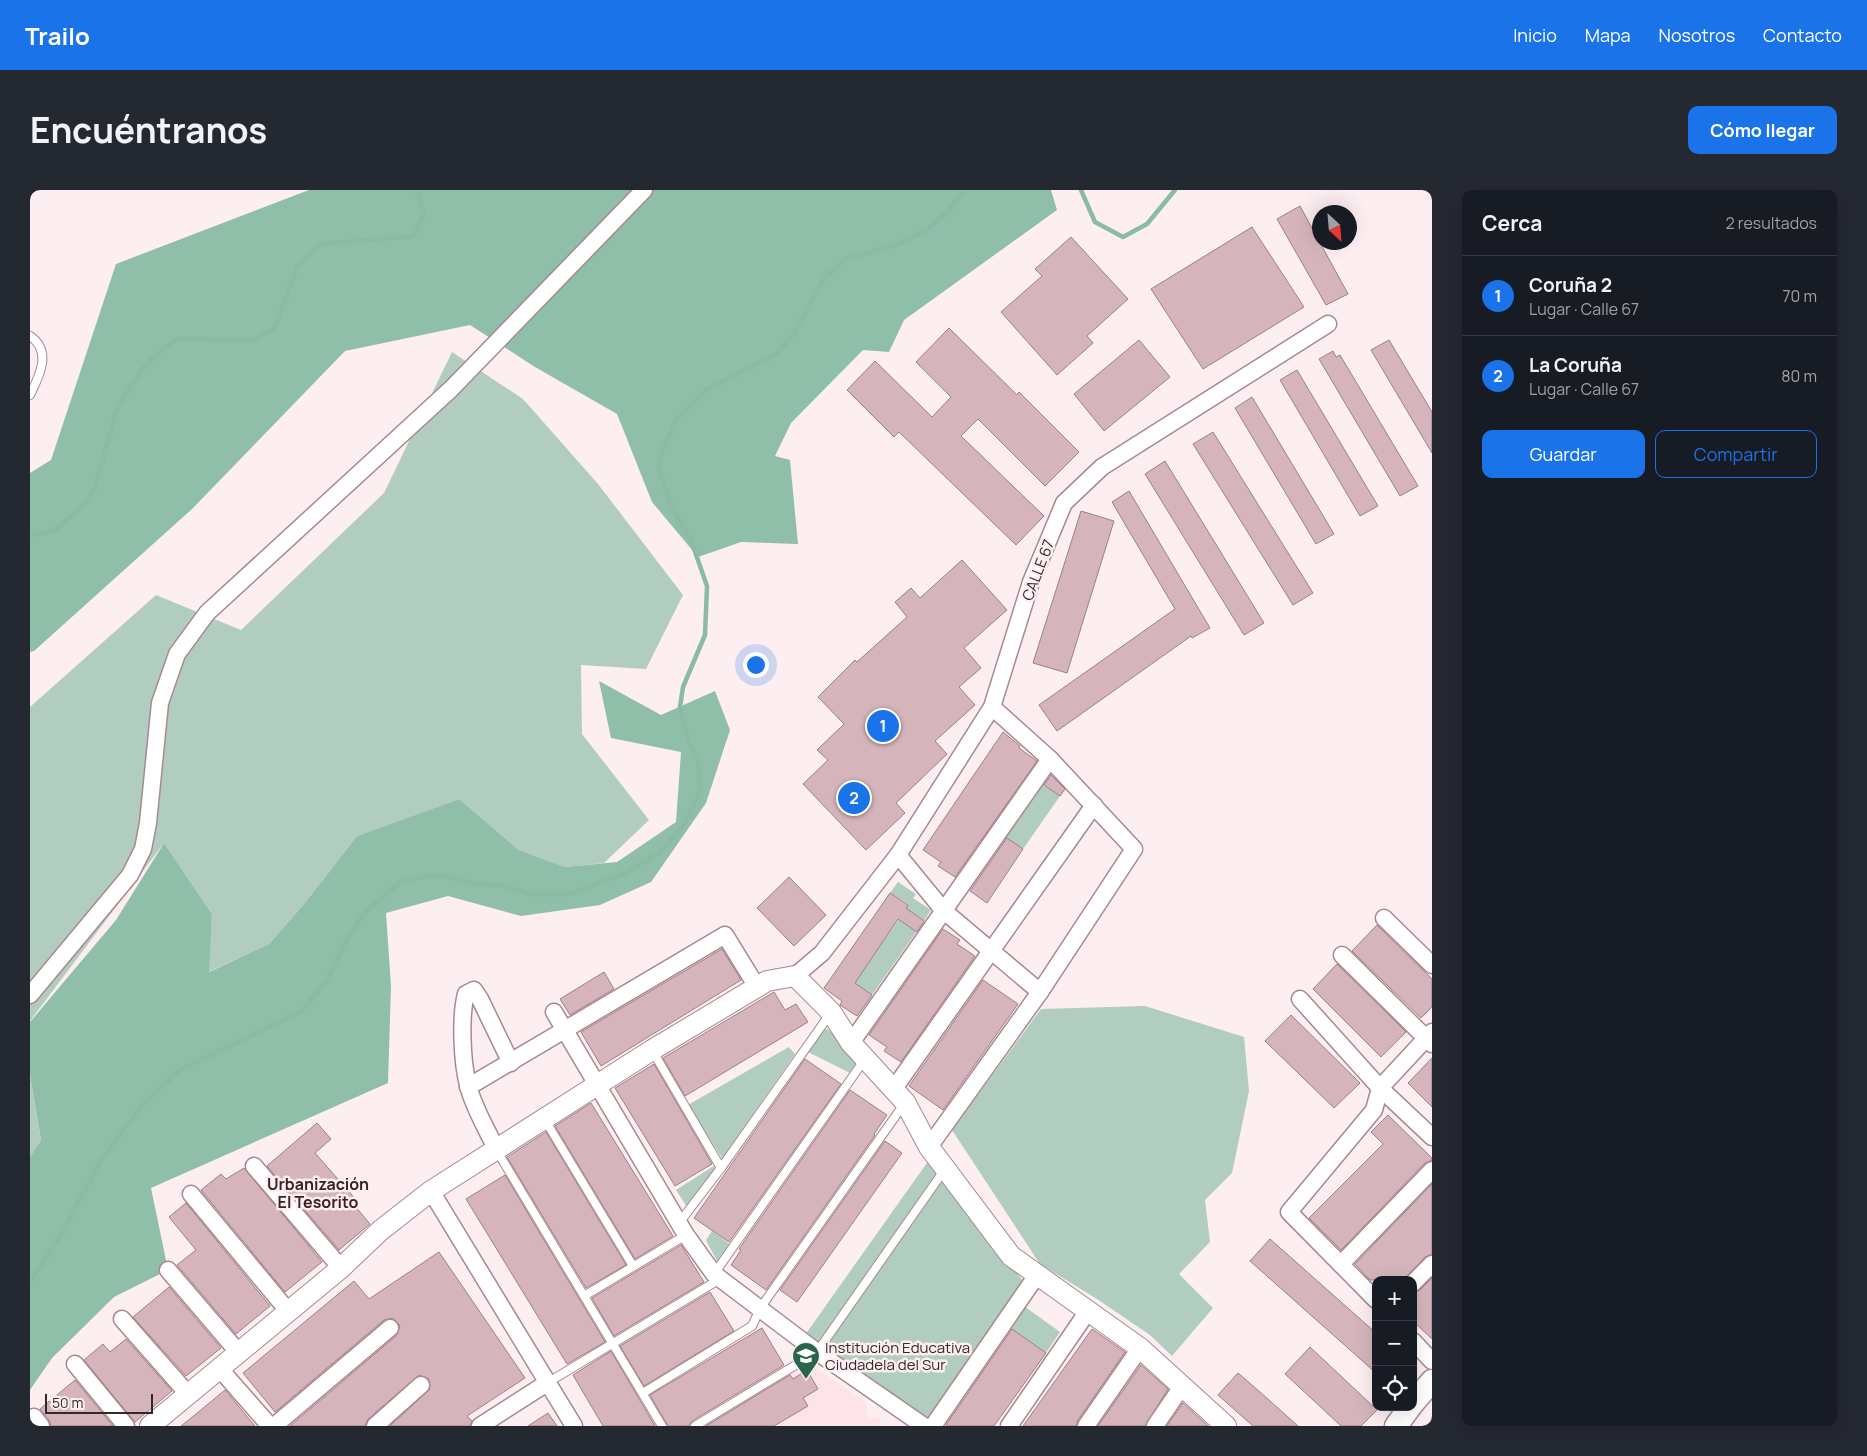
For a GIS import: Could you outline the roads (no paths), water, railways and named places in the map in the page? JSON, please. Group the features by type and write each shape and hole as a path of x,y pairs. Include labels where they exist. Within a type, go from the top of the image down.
{"main road":[{"path":"1417,1398 1432,1381"},
{"path":"1396,1426 1407,1411"}],"street":[{"path":"30,995 130,875 143,849 148,823 160,703 177,654 206,613 451,389 644,190"},
{"name":"CALLE 67","path":"796,976 822,953 855,913 898,855 992,707 1031,582 1064,503 1102,466 1328,324"},
{"path":"929,1147 1040,992 1134,848 1050,759 992,707"},
{"path":"851,1043 1050,759"},
{"path":"899,1096 993,951 1094,805"},
{"path":"898,855 944,911 1040,992"},
{"path":"1384,918 1432,965"},
{"path":"468,1087 725,935 757,987"},
{"path":"1342,955 1430,1038 1380,1088 1374,1110 1289,1212 1372,1296"},
{"path":"150,1426 341,1268 381,1230 431,1190 545,1120 652,1050 767,980 796,976 831,1012 851,1043 899,1096 929,1147 1011,1256 1140,1348 1183,1385 1189,1393 1224,1425"},
{"path":"496,1149 468,1087 464,1049 464,1010 466,994 470,990 474,990 480,999 511,1063"},
{"path":"1300,999 1380,1088 1432,1137"},
{"path":"554,1012 683,1229 717,1277 760,1307 817,1352 924,1426"},
{"path":"254,1166 341,1268"},
{"path":"1341,1264 1432,1170"},
{"path":"431,1190 574,1426"},
{"path":"191,1194 288,1311"},
{"path":"1417,1279 1432,1264"},
{"path":"168,1270 238,1352"},
{"path":"933,1426 1037,1275"},
{"path":"1008,1426 1088,1311"},
{"path":"122,1319 188,1394"},
{"path":"274,1426 390,1328"},
{"path":"1417,1344 1432,1361"},
{"path":"1086,1426 1140,1348"},
{"path":"75,1364 126,1426"},
{"path":"219,1368 270,1426"},
{"path":"480,1426 547,1382"},
{"path":"375,1426 421,1385"},
{"path":"1155,1426 1183,1385"}],"lane":[{"path":"30,336 37,341 43,355 36,384 30,395"},
{"path":"584,1296 633,1266 683,1229 720,1168 831,1012"},
{"path":"652,1050 720,1168"},
{"path":"547,1382 613,1344 717,1277 865,1058"},
{"path":"642,1393 752,1326 760,1307 899,1096"},
{"path":"545,1120 633,1266"},
{"path":"496,1149 662,1426"},
{"path":"695,1426 817,1352 946,1168"}],"waterway":[{"path":"30,535 54,531 88,501 95,487 118,406 145,365 176,339 254,340 275,328 297,267 321,244 414,236 424,214 417,190"},
{"path":"30,1282 62,1233 101,1160 143,1104 180,1070 301,1011 326,982 344,945 364,913 403,880 439,875 475,884 500,885 530,894 570,894 623,874 658,854 683,826 700,792 698,760 688,740 680,707 683,687 705,635 707,586 692,543 671,504 658,467 662,452 678,417 706,390 775,355 791,338 825,277 846,259 896,245 928,229 948,211 965,190"},
{"path":"1081,190 1095,222 1123,237 1147,224 1175,190"}],"place":[{"name":"Coruña 2","path":"883,726"},
{"name":"La Coruña","path":"854,798"},
{"name":"Institución Educativa Ciudadela del Sur","path":"806,1380"}],"district":[{"name":"Urbanización El Tesorito","path":"318,1193"}]}
